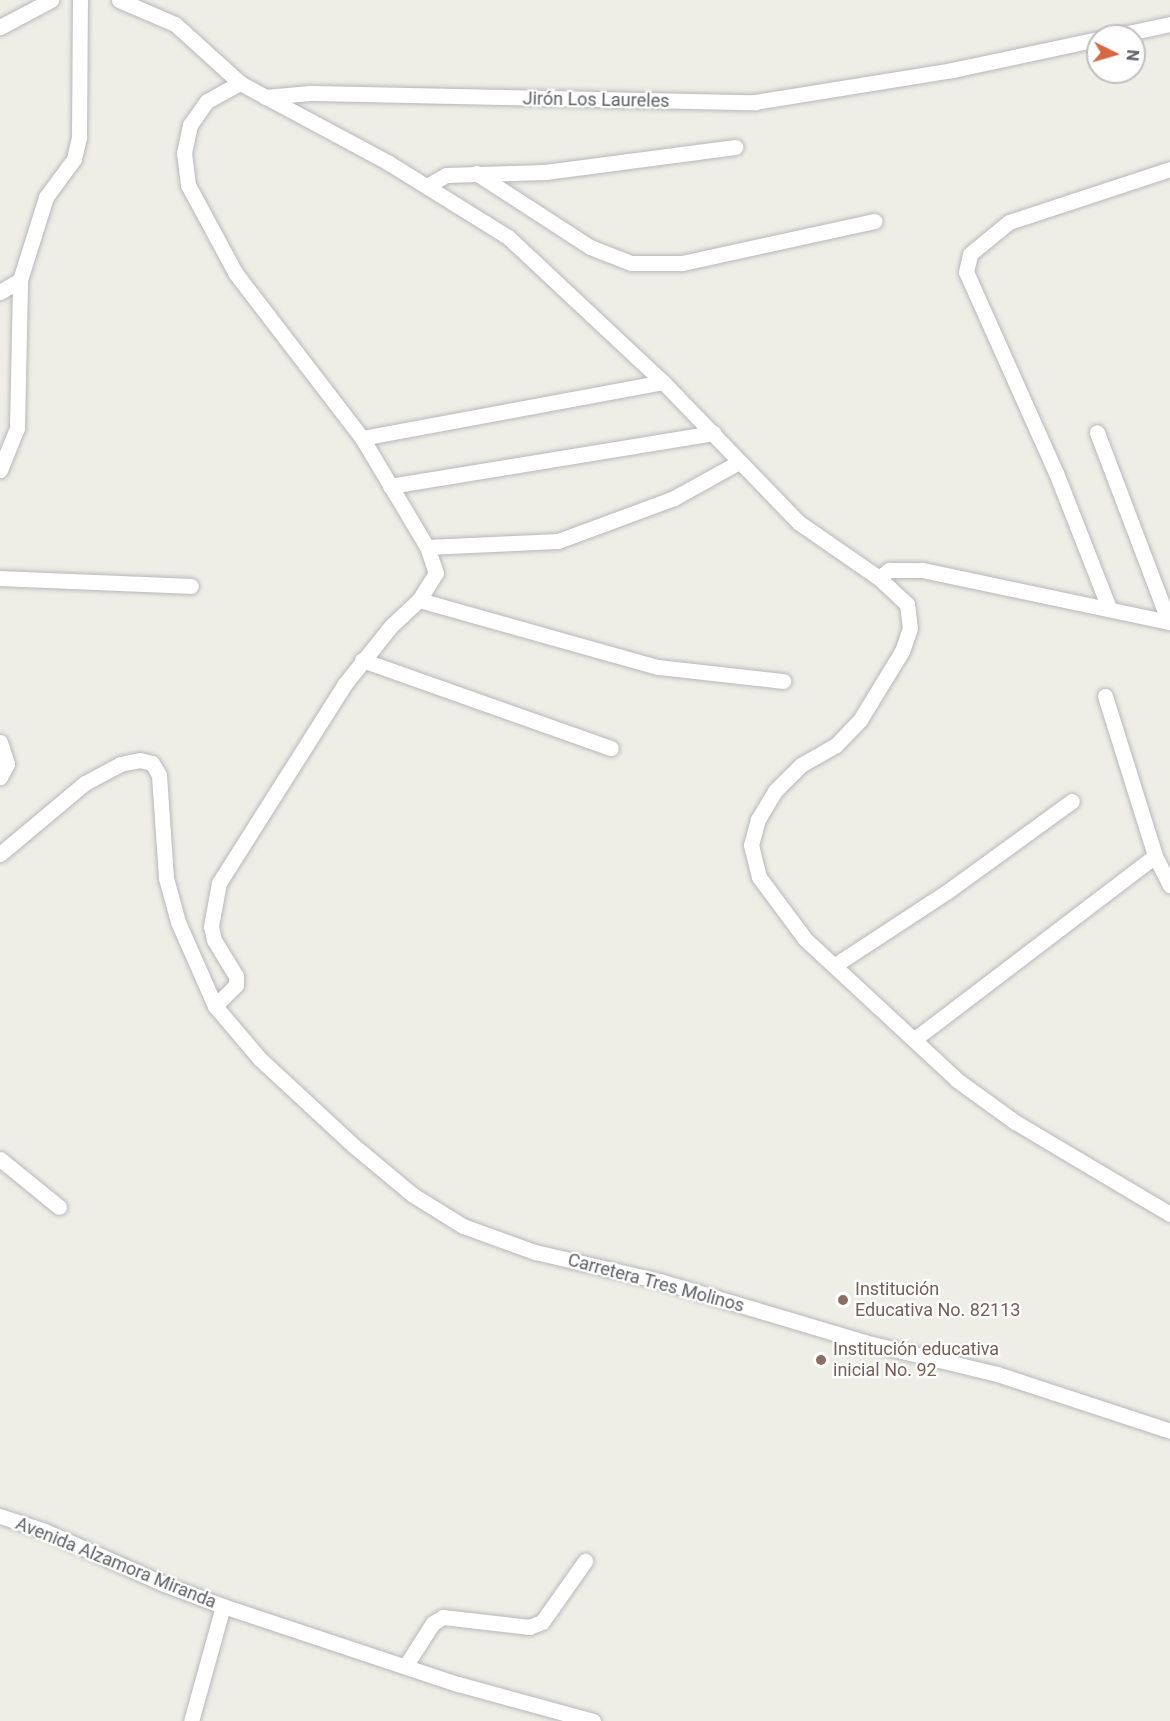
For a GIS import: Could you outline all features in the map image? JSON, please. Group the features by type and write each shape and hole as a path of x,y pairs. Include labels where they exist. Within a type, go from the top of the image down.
{"street":[{"path":"0,27 51,0"},
{"path":"0,470 17,428 20,280 46,197 74,159 79,137 80,0"},
{"path":"119,0 175,24 240,83 427,186 508,237 663,382 798,522 879,578 907,604 910,628 902,651 860,720 836,745 801,765 775,791 758,819 751,845 759,877 782,912 835,965 916,1038 957,1080 1016,1122 1170,1214"},
{"path":"1146,29 1170,24"},
{"name":"Jirón Los Laureles","path":"265,97 310,93 754,102 952,70 1086,42"},
{"path":"215,1006 236,985 236,976 214,940 211,926 219,883 362,660 419,600 436,573 427,547 362,438 236,274 188,185 184,153 190,125 207,101 240,83"},
{"path":"427,186 446,175 545,172 735,147"},
{"path":"1109,608 1056,473 966,272 970,254 1009,222 1170,169"},
{"path":"476,173 590,247 617,260 648,266 682,263 777,245 873,220"},
{"path":"0,292 20,280"},
{"path":"362,438 663,382"},
{"path":"1097,432 1170,622"},
{"path":"390,486 714,434"},
{"path":"427,547 558,541 674,498 738,462"},
{"path":"879,578 889,570 905,567 1170,622"},
{"path":"0,578 191,586"},
{"path":"419,600 658,666 783,681"},
{"path":"362,660 611,748"},
{"path":"1105,696 1155,856 1170,885"},
{"path":"0,742 7,764 0,777"},
{"name":"Carretera Tres Molinos","path":"0,854 85,783 120,764 140,760 152,763 159,775 169,889 178,922 215,1006 260,1059 354,1146 413,1195 463,1226 535,1252 660,1281 864,1342 998,1374 1170,1431"},
{"path":"835,965 948,891 1072,801"},
{"path":"916,1038 1155,856"},
{"path":"0,1159 60,1207"},
{"name":"Avenida Alzamora Miranda","path":"0,1516 45,1531 223,1606 191,1721"},
{"path":"406,1665 433,1623 443,1617 529,1627 542,1623 585,1561"},
{"path":"223,1606 458,1684 593,1721"}],"place":[{"name":"Institución Educativa No. 82113","path":"843,1300"},
{"name":"Institución educativa inicial No. 92","path":"821,1360"}]}
